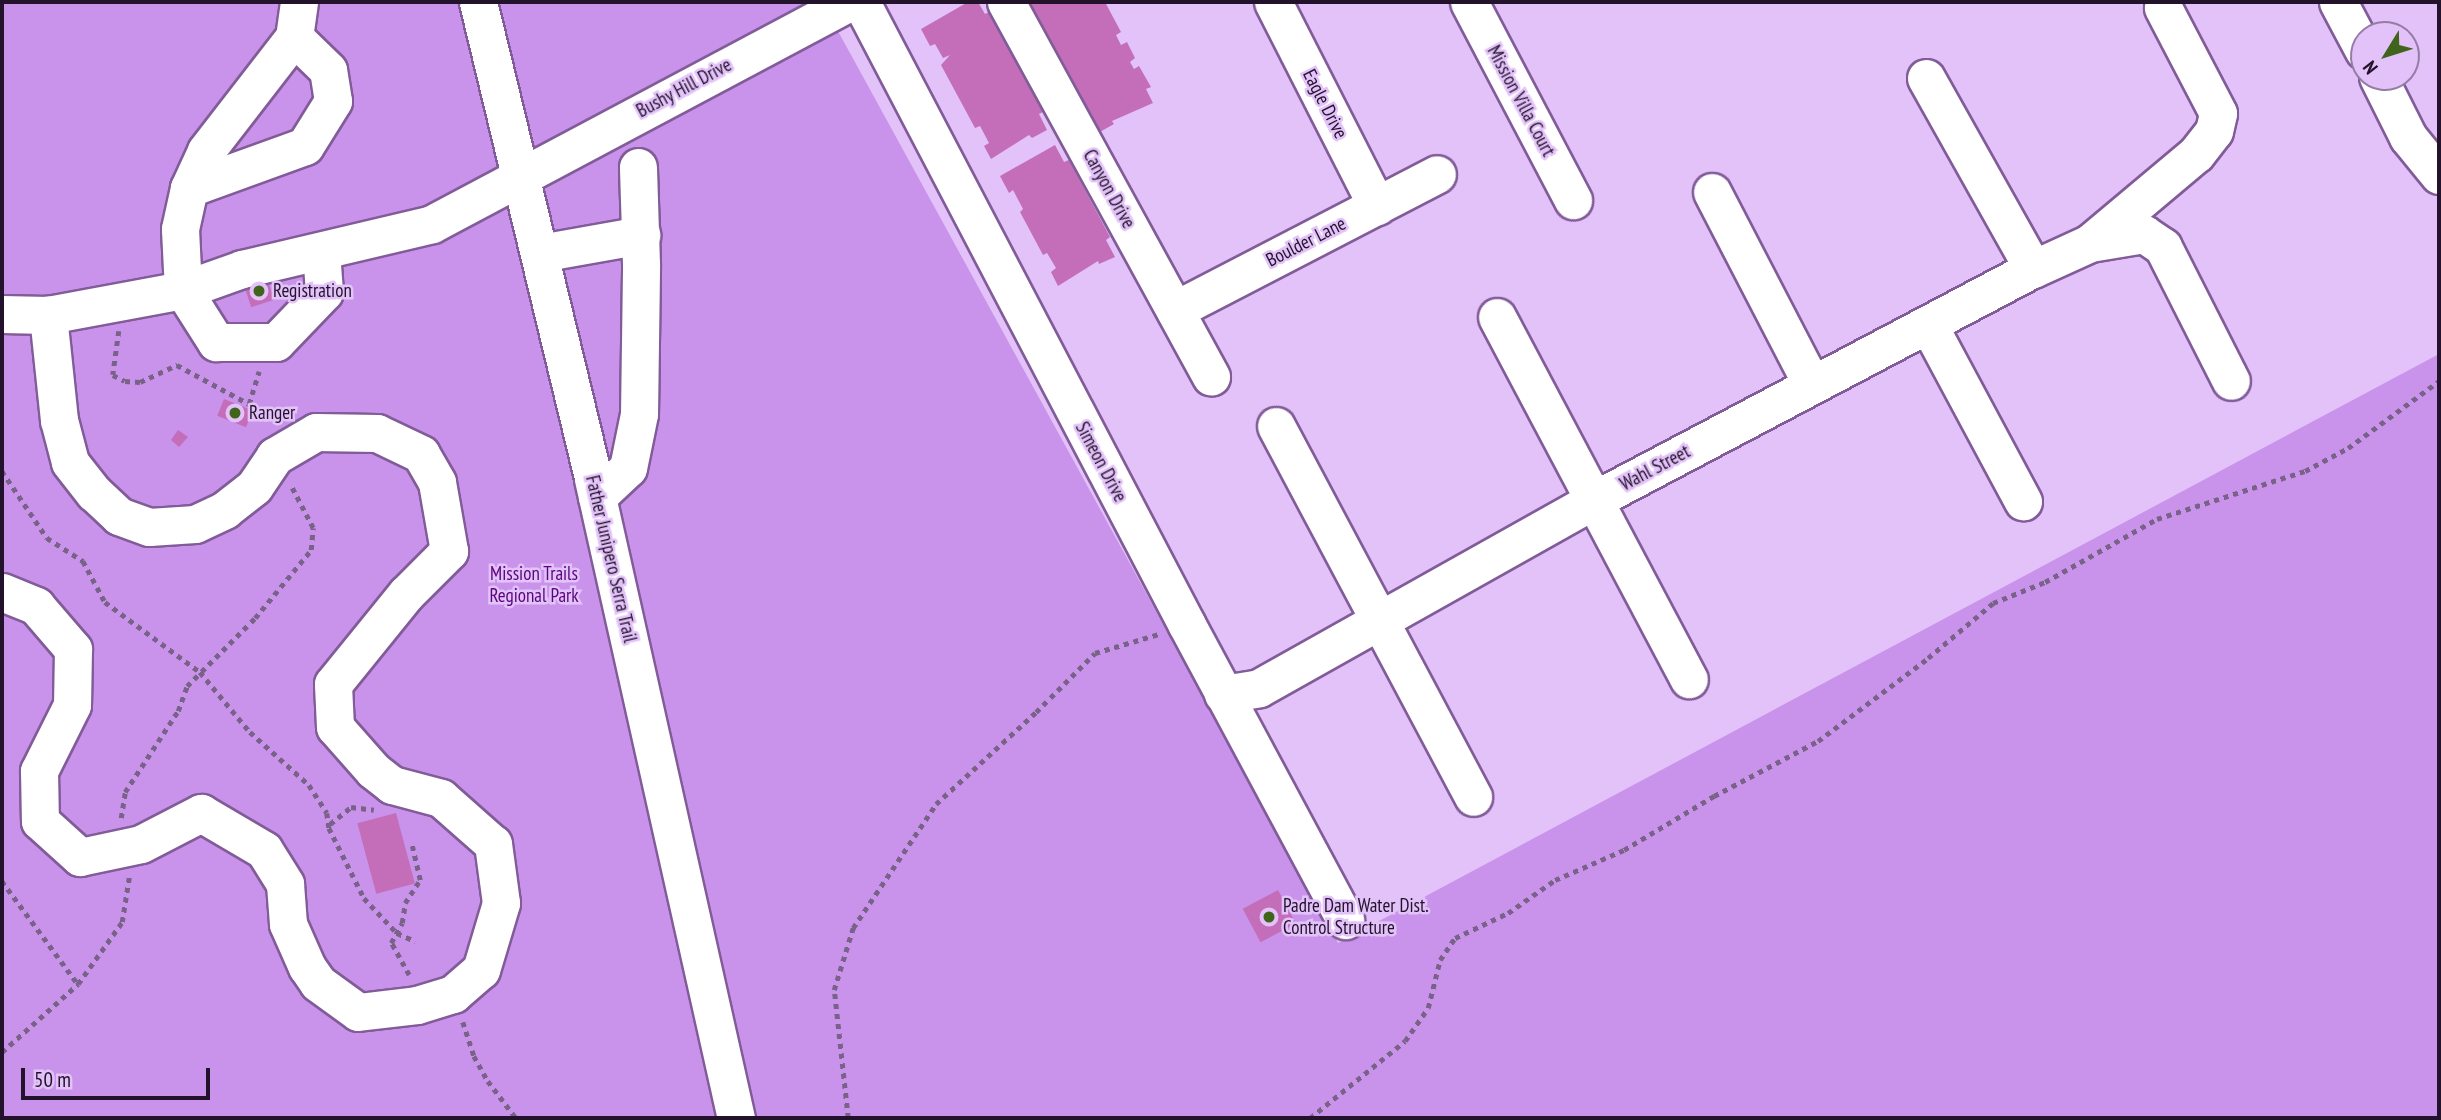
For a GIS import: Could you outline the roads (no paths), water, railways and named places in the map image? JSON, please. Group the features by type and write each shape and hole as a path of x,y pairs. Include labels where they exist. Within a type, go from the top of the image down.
{"street":[{"path":"299,2 294,37 206,151 189,188 180,229 183,290 216,342 276,342 324,292 321,251"},
{"name":"Father Junipero Serra Trail","path":"478,2 597,497 736,1118"},
{"name":"Bushy Hill Drive","path":"2,314 48,315 183,290 242,270 432,224 849,2"},
{"name":"Simeon Drive","path":"860,2 1186,625 1345,920"},
{"name":"Canyon Drive","path":"1006,2 1211,377"},
{"name":"Eagle Drive","path":"1273,2 1377,206"},
{"name":"Mission Villa Court","path":"1469,2 1573,200"},
{"path":"2337,2 2350,26"},
{"path":"2090,243 2196,154 2214,131 2218,113 2163,8"},
{"path":"189,188 304,146 333,101 328,70 294,37"},
{"path":"1926,78 2034,269"},
{"path":"2385,91 2409,137 2439,175"},
{"path":"597,497 628,468 639,414 641,235 638,167"},
{"name":"Boulder Lane","path":"1175,310 1437,174"},
{"path":"1712,192 1812,385"},
{"path":"2090,243 2144,234 2163,247 2231,381"},
{"path":"540,253 641,235"},
{"name":"Wahl Street","path":"1223,694 1259,688 1596,499 2034,269 2090,243"},
{"path":"2,592 36,606 73,649 72,705 39,771 40,821 80,857 141,844 201,813 264,850 285,884 288,924 307,967 318,983 358,1012 417,1005 453,994 481,970 501,903 493,844 442,798 392,785 373,770 335,727 333,684 407,594 449,551 437,482 421,454 377,433 316,432 275,456 254,488 225,510 195,524 149,527 119,516 94,493 70,462 59,421 48,315"},
{"path":"1497,317 1596,499 1689,679"},
{"path":"1929,326 2023,501"},
{"path":"1276,426 1473,797"}],"place":[{"name":"Registration","path":"259,291"},
{"name":"Ranger","path":"235,413"},
{"name":"Padre Dam Water Dist. Control Structure","path":"1269,917"}],"park label":[{"name":"Mission Trails Regional Park","path":"534,585"}]}
